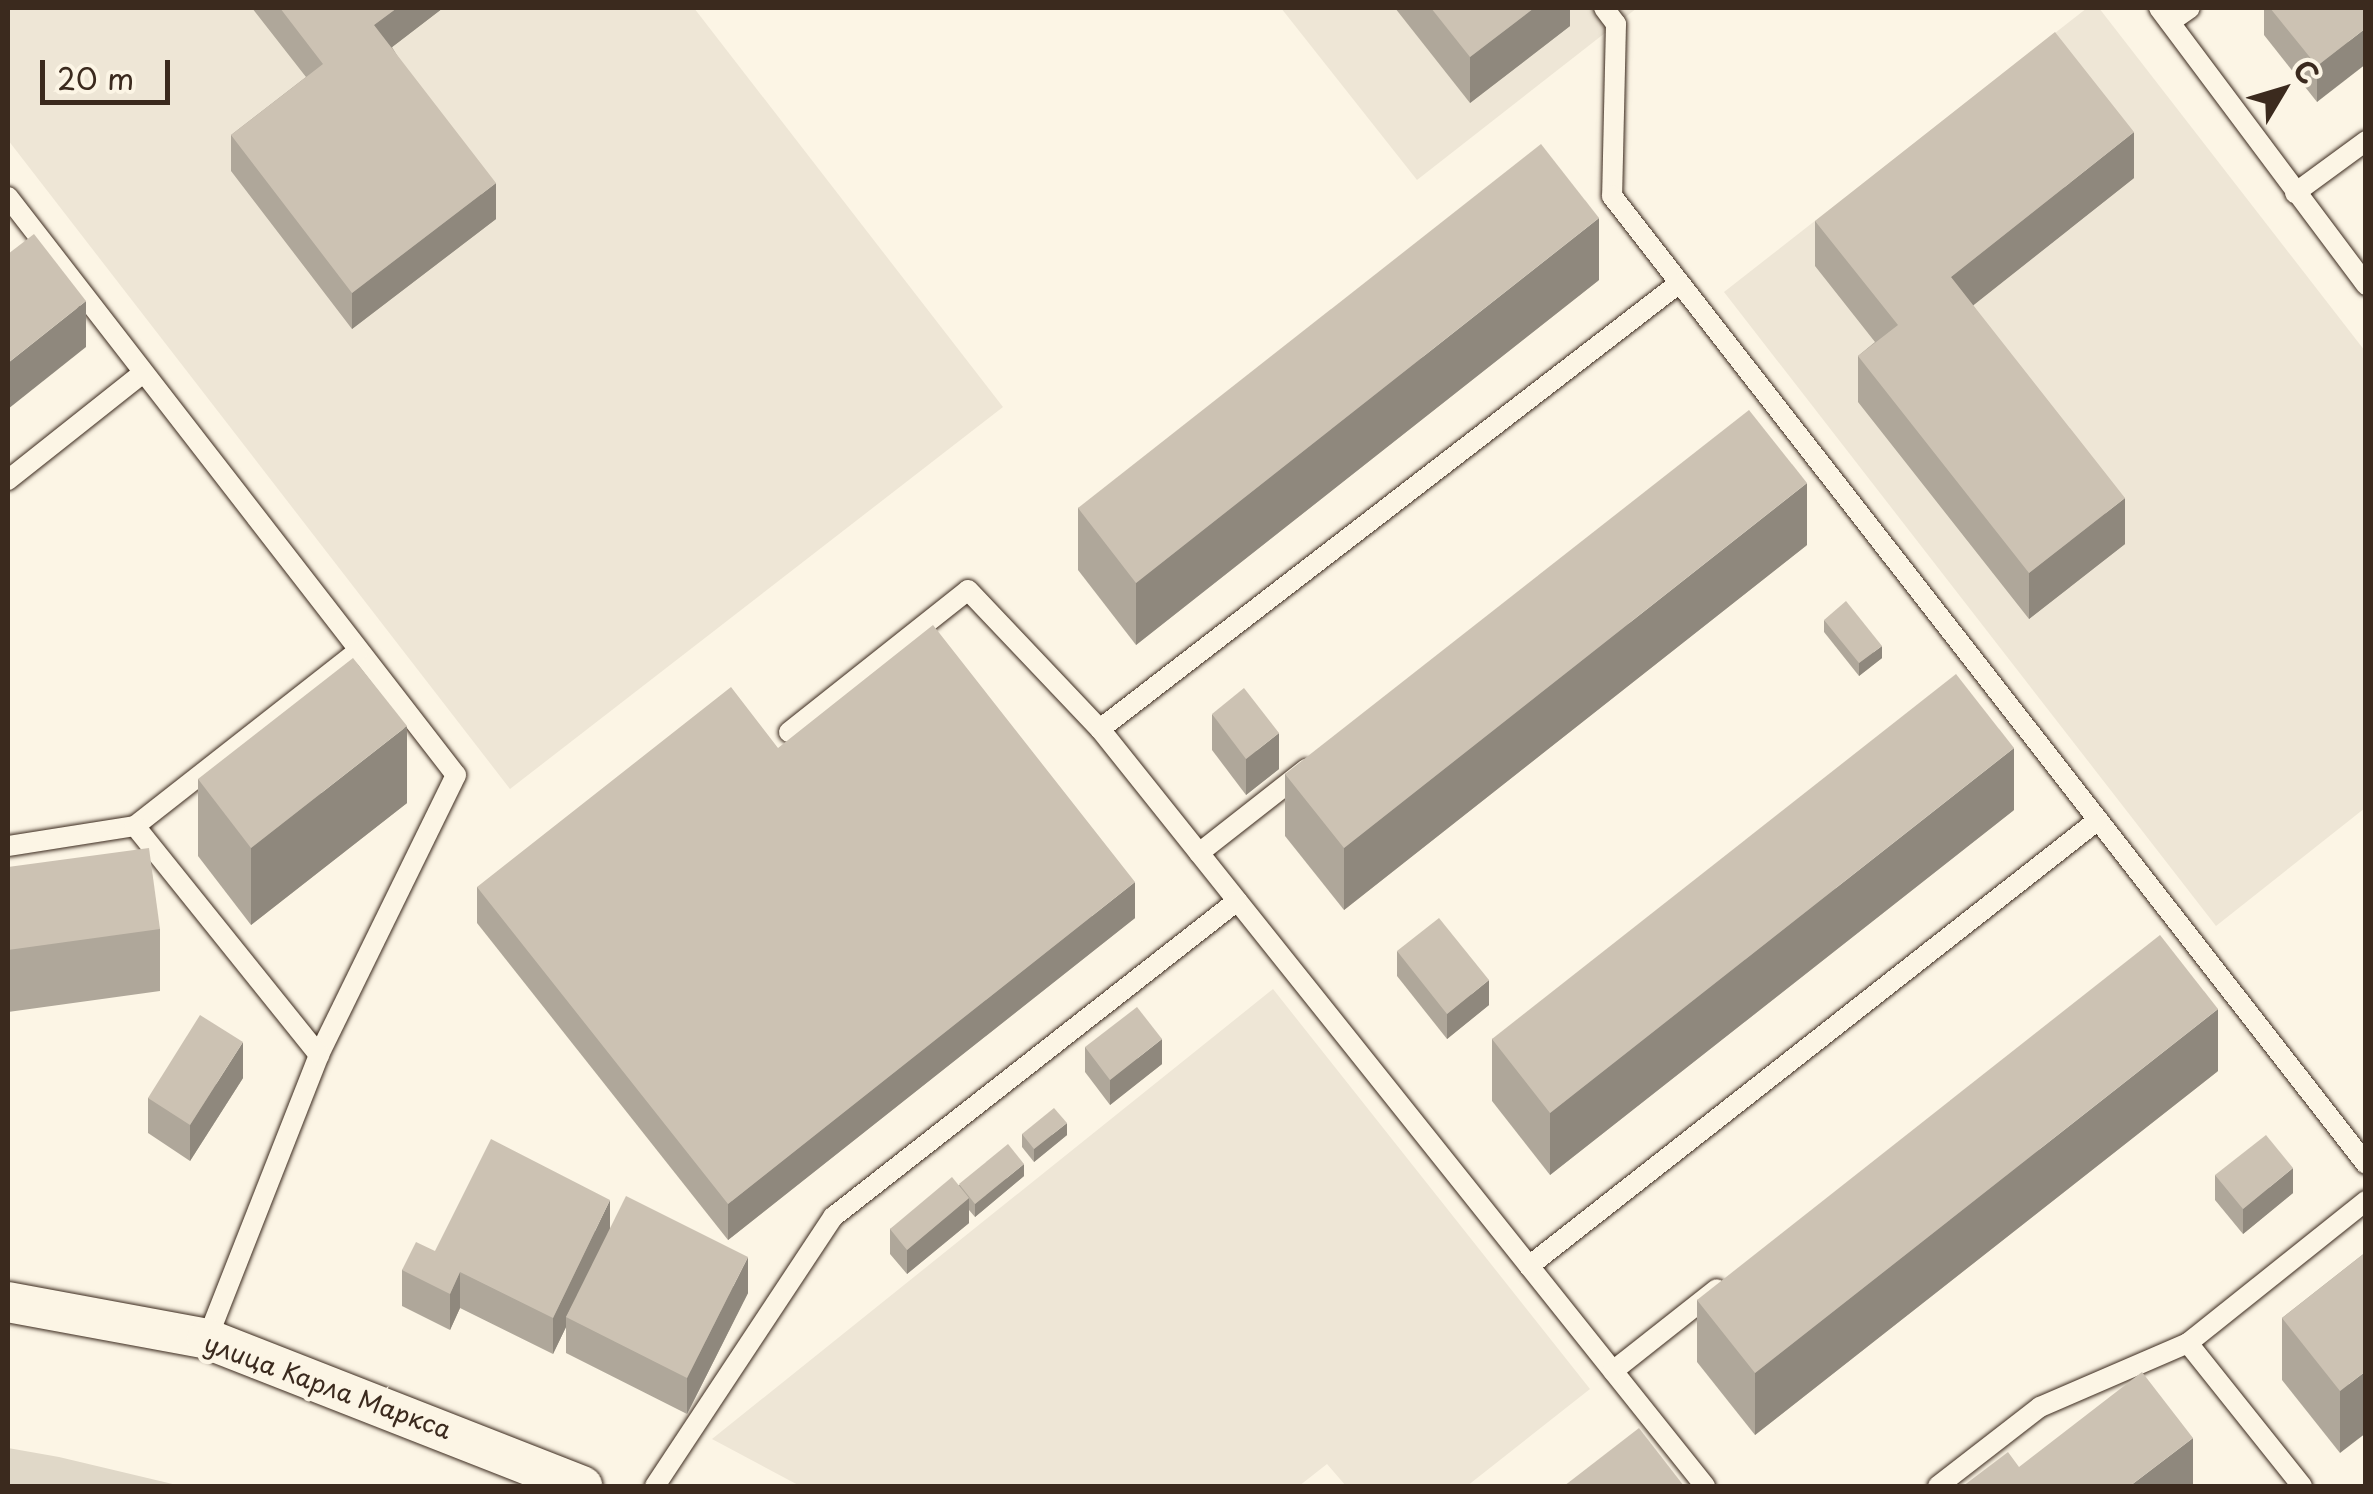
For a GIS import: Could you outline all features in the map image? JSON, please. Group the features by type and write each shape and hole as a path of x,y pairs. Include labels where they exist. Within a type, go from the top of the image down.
{"street":[{"name":"улица Карла Маркса","path":"8,1302 206,1339 582,1486"}],"lane":[{"path":"1604,8 1616,24 1612,196 1766,412 2098,820 2172,935 2366,1164"},
{"path":"2190,8 2165,15 2366,285"},
{"path":"2295,194 2366,141"},
{"path":"8,197 456,775 319,1055 206,1339"},
{"path":"1100,729 1678,284"},
{"path":"8,480 143,373"},
{"path":"789,732 968,590 1100,729 1705,1486"},
{"path":"8,846 135,826 358,651"},
{"path":"1198,853 1323,756"},
{"path":"1529,1266 2098,820"},
{"path":"135,826 319,1055"},
{"path":"655,1486 833,1217 1237,901"},
{"path":"1938,1486 2040,1407 2188,1343 2366,1201"},
{"path":"1613,1371 1739,1272"},
{"path":"2188,1343 2301,1486"}],"shaded area":[{"path":"8,8 694,8 1003,407 510,789 8,140"},
{"path":"1281,8 1637,8 1417,180"},
{"path":"2087,8 2099,8 2365,351 2365,808 2216,926 1724,292"},
{"path":"1273,989 1590,1389 1467,1486 1346,1486 1327,1464 1299,1486 800,1486 712,1439"},
{"path":"8,1448 59,1457 181,1486 8,1486"}],"building":[{"path":"280,8 397,8 374,25 496,183 352,293 231,135 323,64"},
{"path":"1431,8 1534,8 1470,57"},
{"path":"2270,8 2366,8 2366,28 2317,66"},
{"path":"2055,32 2134,132 1951,277 2125,498 2029,573 1858,356 1898,325 1815,221"},
{"path":"1541,144 1599,218 1136,583 1078,508"},
{"path":"34,234 86,301 8,363 8,254"},
{"path":"1749,410 1807,483 1344,848 1285,774"},
{"path":"1846,601 1882,646 1859,663 1824,620"},
{"path":"933,625 1135,882 728,1204 477,887 731,687 778,748"},
{"path":"353,658 407,726 251,848 198,779"},
{"path":"1956,674 2014,748 1550,1113 1492,1039"},
{"path":"1244,688 1279,733 1246,759 1212,714"},
{"path":"149,848 160,929 8,950 8,867"},
{"path":"1439,918 1489,980 1447,1014 1397,951"},
{"path":"2160,935 2218,1009 1755,1373 1697,1300"},
{"path":"1137,1007 1162,1039 1110,1080 1085,1047"},
{"path":"200,1015 243,1042 190,1125 148,1098"},
{"path":"1054,1108 1067,1123 1034,1149 1022,1134"},
{"path":"2266,1135 2293,1168 2243,1209 2215,1175"},
{"path":"491,1139 610,1200 553,1318 460,1272 450,1294 402,1270 416,1242 435,1251"},
{"path":"1008,1144 1024,1164 975,1204 959,1184"},
{"path":"952,1177 969,1198 907,1250 890,1229"},
{"path":"626,1196 748,1257 687,1378 566,1317"},
{"path":"2366,1252 2366,1371 2340,1391 2282,1318"},
{"path":"2142,1372 2193,1438 2130,1486 1963,1486 2008,1452 2019,1467"},
{"path":"1639,1428 1684,1486 1564,1486"}]}
